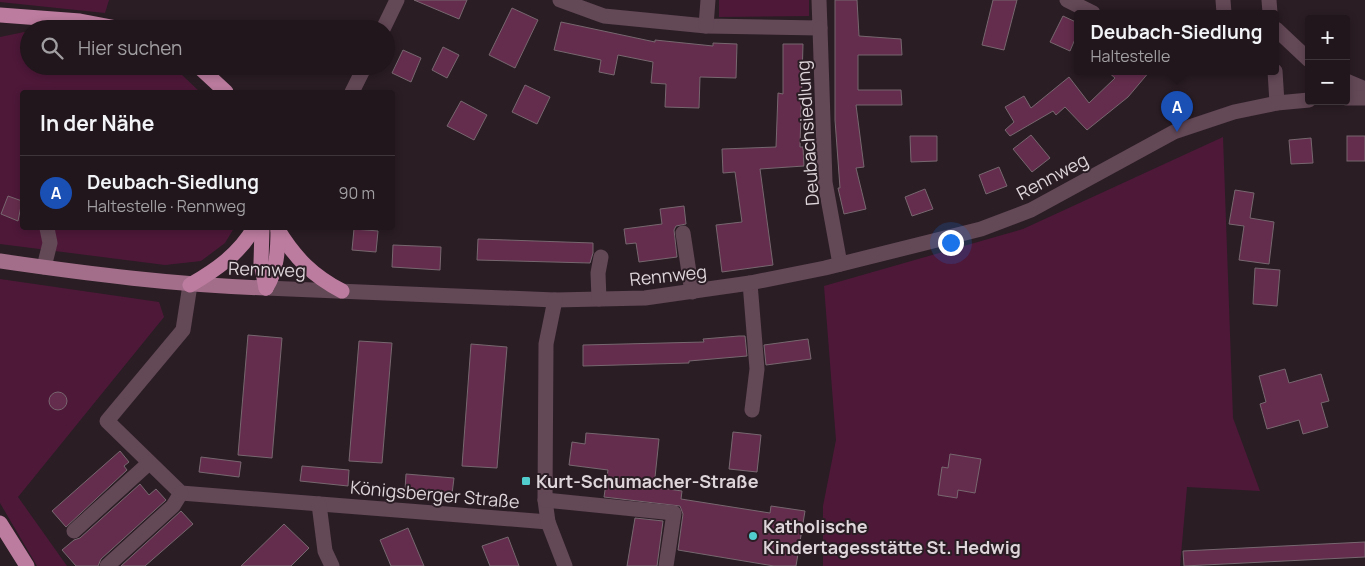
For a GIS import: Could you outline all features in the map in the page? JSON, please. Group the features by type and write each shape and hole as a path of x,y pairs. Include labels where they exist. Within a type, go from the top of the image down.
{"highway":[{"path":"0,17 66,20"},
{"path":"208,75 224,90"},
{"path":"190,285 225,262 240,247 253,230"},
{"path":"262,230 261,263 266,288"},
{"path":"266,288 272,279 276,263 277,230"},
{"path":"278,230 302,264 314,275 342,290"},
{"path":"0,523 27,566"}],"main road":[{"name":"Rennweg","path":"0,261 128,279 190,285 266,288"}],"street":[{"path":"387,20 397,0"},
{"path":"560,0 604,16 706,26 820,28"},
{"path":"706,26 708,0"},
{"name":"Deubachsiedlung","path":"819,0 826,182 840,264"},
{"path":"1067,0 1087,10"},
{"path":"1279,32 1305,56"},
{"path":"353,90 360,75"},
{"path":"1276,75 1277,103"},
{"path":"1350,83 1365,89"},
{"path":"1350,98 1365,98"},
{"name":"Rennweg","path":"266,288 555,300 645,298 750,283 840,264 981,229 1018,215 1174,132 1234,112 1277,103 1305,100"},
{"path":"44,267 50,243 48,230"},
{"path":"683,233 692,292"},
{"path":"599,299 598,273 601,257"},
{"path":"750,283 757,370 752,410"},
{"path":"107,566 173,506 181,493 106,421 183,330 190,285"},
{"path":"555,300 546,344 545,500 548,522 565,566"},
{"path":"74,531 149,463"},
{"name":"Königsberger Straße","path":"181,493 548,522"},
{"path":"545,500 674,513 666,566"},
{"path":"319,504 326,551 332,566"}],"shaded area":[{"path":"0,0 109,0 105,13 0,2"},
{"path":"719,0 809,0 809,16 719,17"},
{"path":"20,33 20,75 182,75 198,90 20,90 20,230 233,230 225,243 201,261 165,265 0,244 0,37"},
{"path":"1223,137 1233,418 1260,491 1187,487 1180,566 823,566 823,506 836,440 824,286 1023,229"},
{"path":"0,279 159,302 164,317 18,497 67,566 37,566 0,503"}],"building":[{"path":"414,0 467,0 459,19"},
{"path":"835,0 857,0 859,36 901,39 902,55 858,55 858,90 901,90 902,105 856,105 864,167 856,168 866,209 844,214 838,188 840,188 835,120"},
{"path":"993,0 1017,0 1004,50 982,45"},
{"path":"512,8 538,20 515,68 489,55"},
{"path":"1063,16 1074,21 1074,42 1070,51 1050,42"},
{"path":"561,22 655,42 655,40 713,46 713,43 737,44 736,78 700,77 699,108 665,107 666,84 651,83 653,62 618,55 614,75 599,72 601,60 554,50"},
{"path":"783,44 803,44 800,147 803,147 804,166 760,169 773,265 722,272 716,225 742,222 735,172 723,173 722,149 776,147 778,93 783,94"},
{"path":"443,47 459,55 447,78 432,70"},
{"path":"403,50 421,58 411,82 395,74 395,67"},
{"path":"1112,75 1147,75 1128,97 1087,130 1065,107 1056,115 1053,111 1010,136 1005,130 1014,122 1005,107 1024,96 1031,108 1069,77 1089,103 1115,78"},
{"path":"525,85 550,97 537,124 512,112"},
{"path":"461,101 487,115 474,140 447,126"},
{"path":"1031,135 1050,158 1032,172 1013,149"},
{"path":"910,136 937,136 937,161 911,162"},
{"path":"1347,136 1365,136 1365,161 1347,161"},
{"path":"1311,138 1313,163 1291,164 1289,140"},
{"path":"999,167 1007,186 986,194 979,175"},
{"path":"925,189 933,209 912,216 905,197"},
{"path":"1235,190 1254,193 1250,218 1274,222 1269,264 1239,260 1244,226 1229,224"},
{"path":"8,196 20,200 18,221 1,214"},
{"path":"684,206 686,224 676,226 674,230 677,257 639,262 636,243 626,244 624,229 662,224 660,209"},
{"path":"354,230 378,231 376,252 352,250"},
{"path":"478,239 593,243 593,253 590,263 477,260"},
{"path":"393,245 441,247 440,270 392,267"},
{"path":"1255,268 1280,270 1277,306 1253,304"},
{"path":"248,335 282,338 272,458 238,455"},
{"path":"745,336 747,356 689,361 689,363 583,366 583,345 704,342 703,339"},
{"path":"808,339 811,359 766,365 764,345"},
{"path":"359,341 392,343 382,463 349,461"},
{"path":"471,344 507,347 497,468 462,466"},
{"path":"1285,369 1289,383 1321,374 1329,401 1321,403 1328,427 1303,434 1299,420 1267,429 1260,404 1266,402 1259,376"},
{"path":"58,392 64,395 67,401 64,407 58,410 52,407 49,401 52,395"},
{"path":"733,432 761,435 757,472 729,469"},
{"path":"586,433 659,439 654,487 682,491 681,499 770,513 771,506 805,511 796,566 774,566 678,550 683,514 680,506 604,497 608,470 569,465 572,442 585,444"},
{"path":"120,451 129,462 124,466 127,470 66,527 52,511"},
{"path":"950,454 981,459 975,493 958,490 957,498 938,495 942,467 948,468"},
{"path":"201,457 241,462 239,477 199,472"},
{"path":"302,466 349,470 348,486 300,481"},
{"path":"406,474 454,478 452,494 405,490"},
{"path":"140,484 149,495 156,489 166,500 101,559 98,566 76,566 62,550 74,540 80,538"},
{"path":"181,511 193,524 145,566 121,566"},
{"path":"635,518 663,521 657,566 627,566"},
{"path":"284,524 309,548 291,566 241,566"},
{"path":"408,528 424,566 391,566 380,540"},
{"path":"508,537 519,566 490,566 482,546"},
{"path":"1365,542 1365,557 1184,566 1183,551"}],"place":[{"name":"Deubach-Siedlung","path":"1177,132"},
{"name":"Kurt-Schumacher-Straße","path":"526,481"},
{"name":"Katholische Kindertagesstätte St. Hedwig","path":"753,536"}]}
